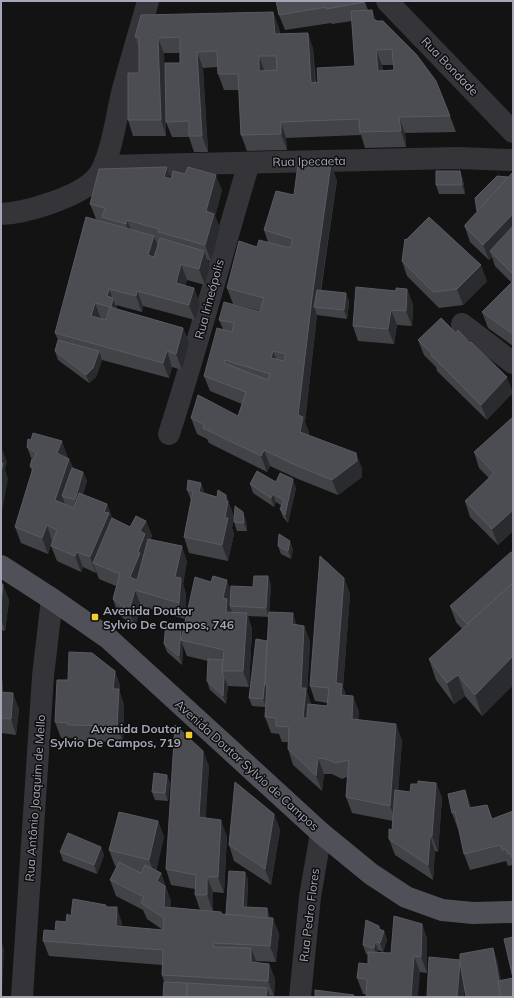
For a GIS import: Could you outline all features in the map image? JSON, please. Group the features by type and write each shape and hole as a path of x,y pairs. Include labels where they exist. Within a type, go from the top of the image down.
{"main road":[{"name":"Avenida Doutor Sylvio de Campos","path":"1,566 108,638 321,833 371,874 406,897 442,910 473,913 513,912"}],"street":[{"path":"1,214 47,204 76,193 97,178 104,166 123,89 148,1"},
{"name":"Rua Bondade","path":"387,1 513,132"},
{"name":"Rua Ipecaeta","path":"104,166 458,158 513,160"},
{"name":"Rua Irineópolis","path":"169,434 191,366 249,163"},
{"path":"462,324 513,363"},
{"name":"Rua Antônio Joaquim de Mello","path":"22,997 43,676 52,599"},
{"name":"Rua Pedro Flores","path":"300,997 310,897 321,833"}],"building":[{"path":"276,1 365,1 365,2 279,15"},
{"path":"372,10 373,19 383,21 416,54 436,81 450,116 399,117 401,131 360,132 359,119 281,122 281,134 241,135 238,74 218,74 217,51 197,52 202,136 189,136 189,121 166,122 165,63 180,63 180,37 158,38 161,120 128,120 128,73 139,73 139,37 135,37 141,15 273,12 275,34 308,33 311,83 318,82 317,68 355,66 351,11","holes":["392,49 394,70 378,71 376,50","259,56 276,56 277,70 259,71"]},
{"path":"298,164 331,164 312,298 298,415 303,417 300,432 356,453 357,461 332,480 264,450 261,456 203,428 204,425 191,418 198,395 238,416 246,392 204,376 217,328 232,332 234,323 219,320 224,302 260,312 264,298 227,288 239,241 257,247 259,240 290,248 293,239 264,230 276,191 294,195","holes":["273,351 286,354 284,361 271,358","225,360 270,374 268,380 224,363"]},
{"path":"167,167 164,177 171,179 173,171 185,174 188,167 216,175 206,211 214,214 205,245 158,232 159,229 127,220 126,224 102,217 105,208 90,204 99,169"},
{"path":"436,171 460,171 462,185 436,185"},
{"path":"513,172 513,214 483,245 465,227 465,225"},
{"path":"497,176 508,177 477,211 475,198"},
{"path":"86,217 154,236 148,255 154,257 160,238 204,251 199,269 181,264 176,283 194,288 189,305 137,291 136,296 109,289 107,296 113,298 111,307 95,303 91,316 106,320 110,307 183,328 176,354 167,351 163,363 55,333"},
{"path":"429,217 481,265 457,289 433,292 402,261 405,239 406,240"},
{"path":"513,226 513,274 490,251"},
{"path":"512,282 513,283 513,334 482,312"},
{"path":"356,287 396,291 396,288 407,289 406,311 391,310 388,329 353,326"},
{"path":"317,290 346,293 344,310 314,307"},
{"path":"441,318 456,333 458,330 507,377 481,405 418,340"},
{"path":"58,340 99,351 93,368 86,375 55,351"},
{"path":"513,417 513,510 492,529 465,501 494,473 474,452"},
{"path":"33,433 62,441 57,453 69,459 55,500 74,508 79,493 107,504 104,512 109,513 90,557 77,552 75,556 51,546 57,530 47,525 42,538 15,527 33,468 30,466 36,453 27,447 28,439 31,440"},
{"path":"72,468 83,472 75,500 62,496"},
{"path":"257,471 276,482 280,473 293,479 285,515 280,509 284,500 273,494 271,498 250,484"},
{"path":"188,480 201,483 199,492 217,497 218,490 226,495 226,501 228,501 225,518 228,518 222,545 184,537 193,491 187,490"},
{"path":"235,506 243,512 244,523 234,522"},
{"path":"136,516 146,521 140,531 145,534 138,552 140,553 130,577 137,580 148,539 182,546 175,577 181,578 179,603 135,590 129,611 113,599 120,574 93,563 112,518 130,527"},
{"path":"279,534 290,541 288,551 278,546"},
{"path":"511,552 513,553 513,583 467,624 450,606"},
{"path":"320,556 344,578 336,683 342,684 341,695 353,696 352,719 396,724 390,806 346,797 349,760 336,763 318,758 316,776 288,749 289,727 276,726 276,718 265,717 267,684 265,684 269,612 293,613 292,624 304,626 301,688 306,688 303,718 307,718 308,704 327,706 329,688 310,686"},
{"path":"213,576 227,580 223,598 227,599 226,612 247,613 243,671 222,671 224,650 181,640 195,577 211,582"},
{"path":"254,576 268,576 266,608 230,606 231,586 253,587"},
{"path":"513,583 513,656 475,695 458,675 447,683 429,659"},
{"path":"1,584 3,584 1,604"},
{"path":"166,623 181,628 179,656 164,644"},
{"path":"256,639 267,641 263,699 249,698"},
{"path":"69,652 92,653 115,671 113,689 119,689 117,726 68,725 68,723 55,722 57,680 68,680"},
{"path":"208,659 223,660 223,696 207,681"},
{"path":"1,692 13,693 11,719 1,718"},
{"path":"175,725 203,751 199,817 221,820 218,877 207,877 207,895 195,895 196,875 166,869"},
{"path":"154,773 167,775 165,793 152,792"},
{"path":"418,781 436,783 428,865 389,839 389,829 392,830 395,790 410,792 411,784 418,784"},
{"path":"235,782 274,814 265,869 229,845"},
{"path":"465,790 469,808 487,805 492,819 513,811 512,858 506,849 502,850 500,845 464,854 455,812 452,813 448,794"},
{"path":"119,812 158,821 149,860 109,850"},
{"path":"68,833 101,847 94,865 60,852"},
{"path":"119,862 141,873 145,865 161,873 157,881 165,886 164,907 221,912 221,914 273,918 270,946 214,943 213,947 251,948 251,962 269,964 268,981 162,975 163,950 43,941 44,930 55,931 56,921 66,922 67,914 71,916 73,899 106,905 106,907 117,907 116,926 163,930 164,918 141,903 144,897 110,880"},
{"path":"229,871 245,872 243,907 267,908 267,918 226,914"},
{"path":"394,916 422,924 421,957 414,956 411,997 366,997 367,979 357,978 359,963 368,964 368,952 391,953"},
{"path":"366,920 379,926 379,929 384,931 380,943 375,942 374,948 363,945"},
{"path":"513,937 513,978 504,939"},
{"path":"493,948 501,997 466,997 460,962 457,997 427,997 429,957 460,960 460,954"},
{"path":"513,978 513,997 501,997 498,981"},
{"path":"164,982 187,983 187,997 163,997"},
{"path":"188,983 267,988 266,997 187,997"},
{"path":"315,990 354,995 353,997 315,997"}],"place":[{"name":"Avenida Doutor Sylvio De Campos, 746","path":"95,617"},
{"name":"Avenida Doutor Sylvio De Campos, 719","path":"189,735"}]}
